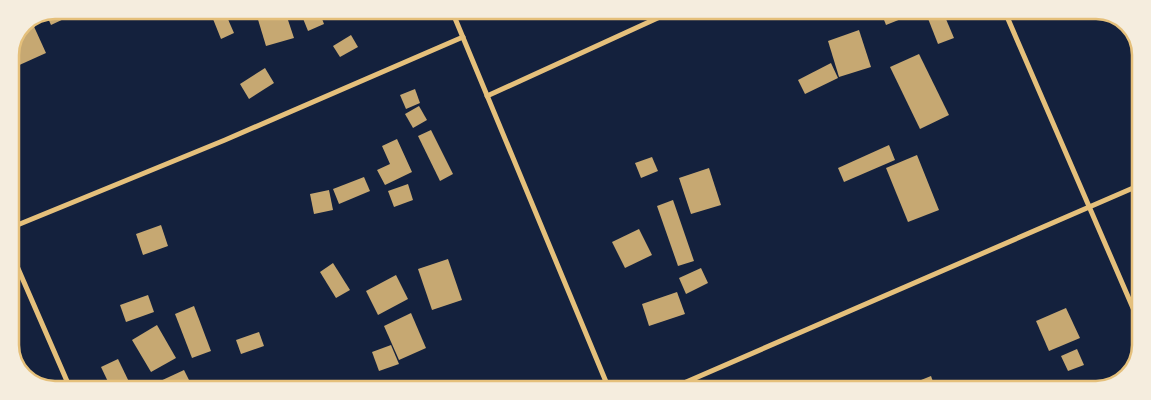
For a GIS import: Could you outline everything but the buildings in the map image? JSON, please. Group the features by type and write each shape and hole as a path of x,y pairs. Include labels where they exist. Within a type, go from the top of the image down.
{"street":[{"path":"455,19 606,381"},
{"path":"487,96 655,19"},
{"path":"1008,19 1132,306"},
{"path":"19,224 225,140 463,37"},
{"path":"688,381 1132,189"},
{"path":"19,271 67,381"}]}
